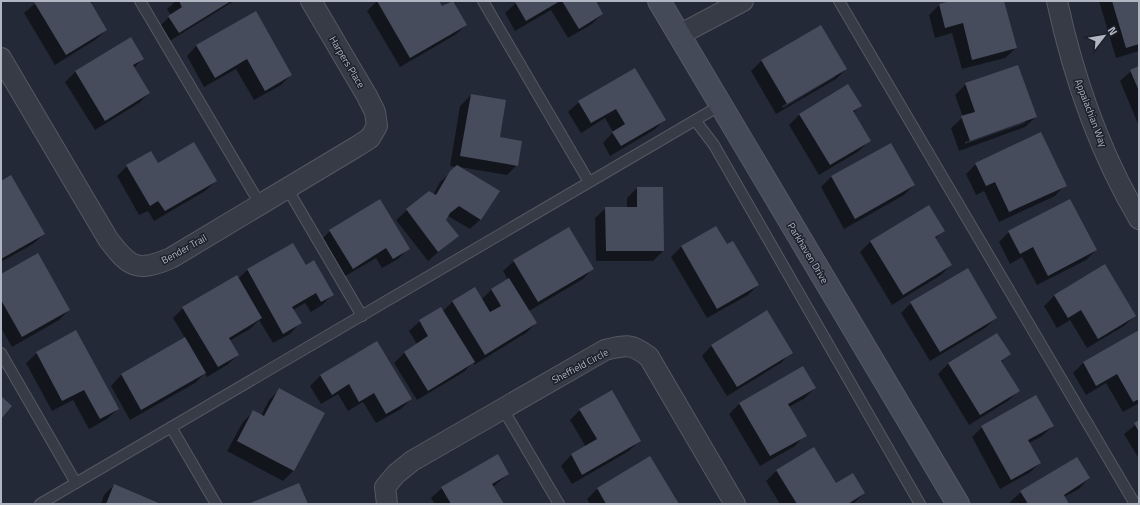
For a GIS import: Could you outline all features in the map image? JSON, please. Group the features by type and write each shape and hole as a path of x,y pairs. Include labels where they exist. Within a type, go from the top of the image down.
{"street":[{"name":"Harpers Place","path":"311,1 367,96 375,112 377,126"},
{"name":"Parkhaven Drive","path":"659,1 958,504"},
{"path":"679,35 743,1"},
{"name":"Appalachian Way","path":"1057,1 1066,43 1094,127 1139,219"},
{"name":"Bender Trail","path":"1,58 108,239 122,257 136,266 154,266 171,258 370,138 377,126"},
{"name":"Sheffield Circle","path":"387,504 386,487 396,474 412,461 605,350 621,346 636,347 649,357 735,504"}],"lane":[{"path":"140,1 260,204"},
{"path":"483,1 589,182"},
{"path":"839,1 1135,504"},
{"path":"40,504 721,105"},
{"path":"695,120 714,145 920,504"},
{"path":"288,188 362,316"},
{"path":"1,354 76,483"},
{"path":"503,409 559,504"},
{"path":"171,427 216,504"}],"building":[{"path":"90,1 107,30 66,55 34,2"},
{"path":"179,1 231,1 179,33 168,16 182,7"},
{"path":"377,1 439,1 442,6 453,1 467,25 410,58"},
{"path":"560,1 526,21 515,2"},
{"path":"562,1 596,1 603,14 579,29"},
{"path":"950,1 1004,1 1017,48 972,60 963,23 945,28 939,4"},
{"path":"1112,1 1139,1 1139,44 1126,48"},
{"path":"256,11 292,75 265,91 247,59 215,78 196,45"},
{"path":"821,25 847,69 787,104 761,60"},
{"path":"131,37 144,59 133,65 150,93 105,121 75,71"},
{"path":"1018,65 1037,117 970,141 961,116 975,112 965,83"},
{"path":"1139,66 1139,91 1130,70"},
{"path":"635,68 666,120 621,146 612,132 625,124 616,109 591,123 578,101"},
{"path":"848,84 862,106 853,111 871,141 830,165 799,114"},
{"path":"471,94 506,100 500,137 522,141 518,166 460,156"},
{"path":"1041,132 1067,186 1009,212 995,182 986,186 975,163"},
{"path":"194,142 217,181 165,211 158,201 150,206 126,165 151,151 158,163"},
{"path":"891,143 915,185 855,219 831,176"},
{"path":"457,165 500,191 481,220 459,206 450,213 446,220 459,236 438,252 406,209 429,191 436,195 450,171"},
{"path":"11,175 45,234 1,259 1,181"},
{"path":"637,187 663,187 664,251 606,251 605,207 637,207"},
{"path":"380,199 410,249 393,259 386,248 353,269 329,230"},
{"path":"1070,199 1097,250 1048,276 1033,247 1020,254 1008,231"},
{"path":"929,205 945,231 935,237 952,265 903,295 870,241"},
{"path":"716,226 727,244 733,241 759,285 717,309 681,246"},
{"path":"569,227 594,269 538,302 513,260"},
{"path":"293,243 306,265 314,260 334,295 321,302 316,293 292,307 302,323 283,334 247,269"},
{"path":"38,253 70,310 22,337 1,300 1,274"},
{"path":"1105,264 1136,316 1098,339 1081,310 1068,318 1054,295"},
{"path":"968,268 997,318 940,352 910,302"},
{"path":"237,275 262,318 229,338 239,355 218,367 182,307"},
{"path":"509,278 537,323 485,355 452,301 475,287 490,312 501,306 491,289"},
{"path":"441,307 475,362 428,391 404,352 428,336 419,320"},
{"path":"767,310 793,353 737,387 711,345"},
{"path":"76,330 119,409 100,419 84,390 62,401 36,352"},
{"path":"1139,330 1139,399 1133,402 1117,374 1096,386 1083,362"},
{"path":"997,333 1011,354 1001,361 1020,391 980,415 948,363"},
{"path":"185,337 206,373 141,410 121,374"},
{"path":"377,341 412,399 386,414 374,393 359,402 349,384 332,395 320,375"},
{"path":"803,366 816,388 788,404 807,436 770,456 739,403"},
{"path":"279,388 325,413 294,471 237,441 253,410 264,416"},
{"path":"612,390 641,441 582,475 571,454 597,439 579,409"},
{"path":"1036,395 1054,426 1028,440 1041,463 1011,480 981,426"},
{"path":"1,396 12,406 1,419"},
{"path":"1139,420 1139,432 1134,423"},
{"path":"814,447 836,483 853,473 865,493 848,504 797,504 776,470"},
{"path":"498,454 509,474 492,484 504,504 451,504 441,487"},
{"path":"650,456 679,504 606,504 597,488"},
{"path":"1077,457 1090,478 1064,495 1069,504 1028,504 1020,491"},
{"path":"299,483 308,504 248,504"},
{"path":"114,484 161,504 106,504"}]}
